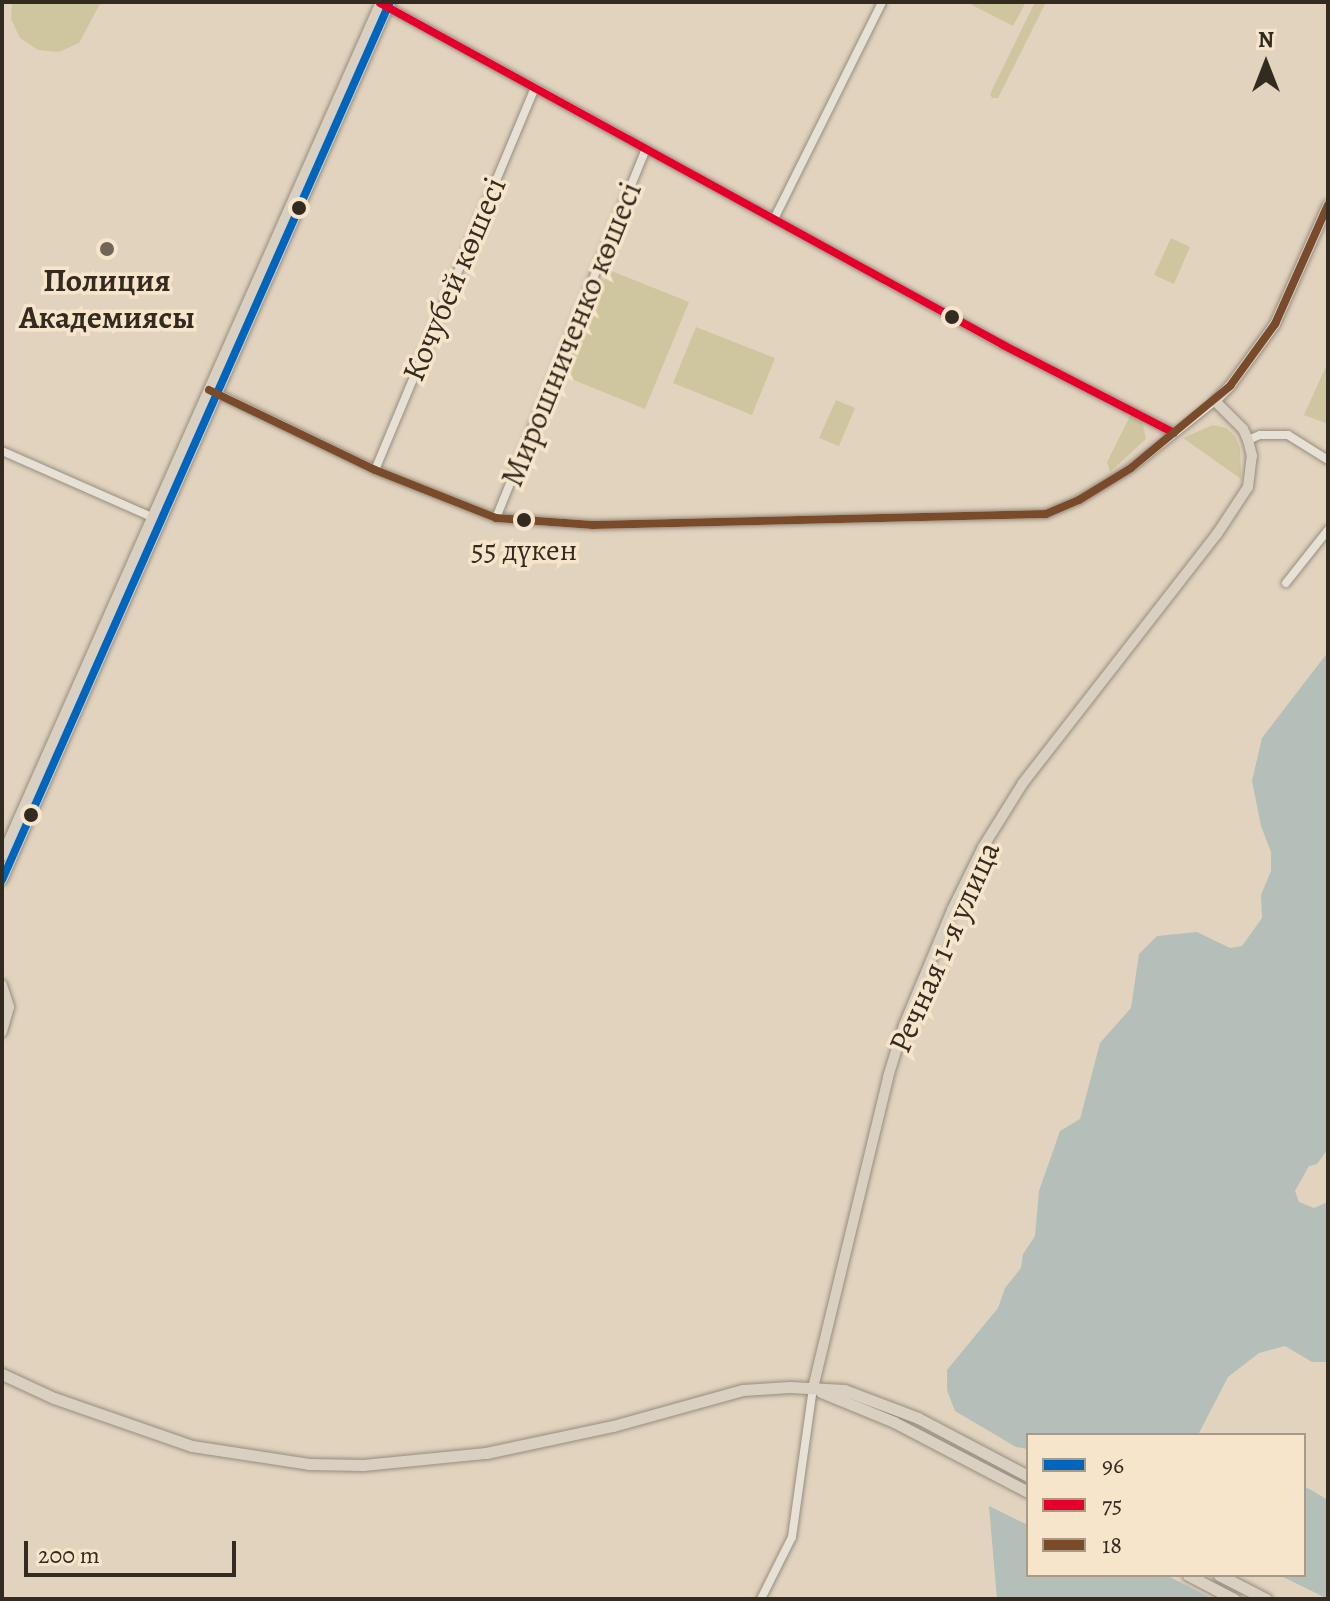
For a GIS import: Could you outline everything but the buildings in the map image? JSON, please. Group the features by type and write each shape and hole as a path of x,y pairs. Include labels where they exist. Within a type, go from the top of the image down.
{"highway":[{"path":"2,1374 54,1398 192,1446 309,1464 363,1465 486,1453 613,1426 743,1390 844,1390 879,1401 1026,1475"},
{"path":"813,1388 894,1422 1026,1491"},
{"path":"1192,1577 1234,1599"},
{"path":"1223,1577 1266,1599"}],"main road":[{"path":"2,856 385,4"},
{"path":"1248,440 1243,429 1215,401 1275,324 1328,205"},
{"name":"Речная 1-я улица","path":"813,1388 888,1077 904,1025 952,910 983,847 1023,783 1239,504 1251,473 1248,440"},
{"path":"2,880 156,519"},
{"path":"2,985 9,1007 2,1032"}],"street":[{"path":"774,219 882,2"},
{"path":"385,4 1003,345 1174,433"},
{"name":"Кочубей көшесі","path":"375,470 535,88"},
{"name":"Мирошниченко көшесі","path":"496,518 646,149"},
{"path":"213,392 375,470 496,518 593,525 1046,514 1107,484 1215,401"},
{"path":"1248,440 1260,435 1288,435 1328,460"},
{"path":"2,451 156,519"},
{"path":"1286,583 1328,530"},
{"path":"761,1599 792,1537 813,1388"}],"shaded area":[{"path":"12,2 101,2 79,43 59,52 38,50 20,38 11,19"},
{"path":"973,2 1026,2 1013,26 972,5"},
{"path":"1035,2 1046,2 998,98 992,98 990,94"},
{"path":"1171,238 1190,247 1174,284 1154,275"},
{"path":"609,270 689,302 645,409 559,374 599,278 605,280"},
{"path":"696,327 775,358 752,415 673,383"},
{"path":"1328,362 1328,424 1304,415"},
{"path":"836,400 855,408 839,446 819,438"},
{"path":"1131,414 1142,421 1146,439 1110,472 1107,462"},
{"path":"1213,425 1226,428 1235,436 1240,448 1241,479 1183,438"},
{"path":"1328,652 1328,1149 1317,1164 1309,1166 1295,1191 1299,1202 1314,1208 1328,1202 1328,1362 1312,1362 1285,1346 1259,1353 1228,1377 1199,1433 1026,1433 1026,1449 1016,1447 955,1411 947,1390 947,1370 998,1308 1005,1288 1021,1268 1023,1254 1035,1236 1039,1191 1060,1131 1080,1119 1100,1043 1131,1008 1139,954 1157,936 1197,932 1230,948 1242,946 1262,918 1261,895 1271,871 1271,852 1261,826 1252,781 1262,738"},
{"path":"1306,1487 1328,1500 1328,1599 1283,1577 1306,1577"},
{"path":"989,1506 1026,1524 1026,1577 1170,1577 1213,1599 997,1599"}],"transit line":[{"name":"96","path":"2,880 390,2"},
{"name":"75","path":"380,3 1003,345 1174,433"},
{"name":"18","path":"209,390 375,470 496,518 593,525 1046,514 1079,500 1131,468 1230,386 1275,324 1328,205"}],"place":[{"name":"Полиция Академиясы","path":"107,249"},
{"name":"55 дүкен","path":"524,520"}]}
